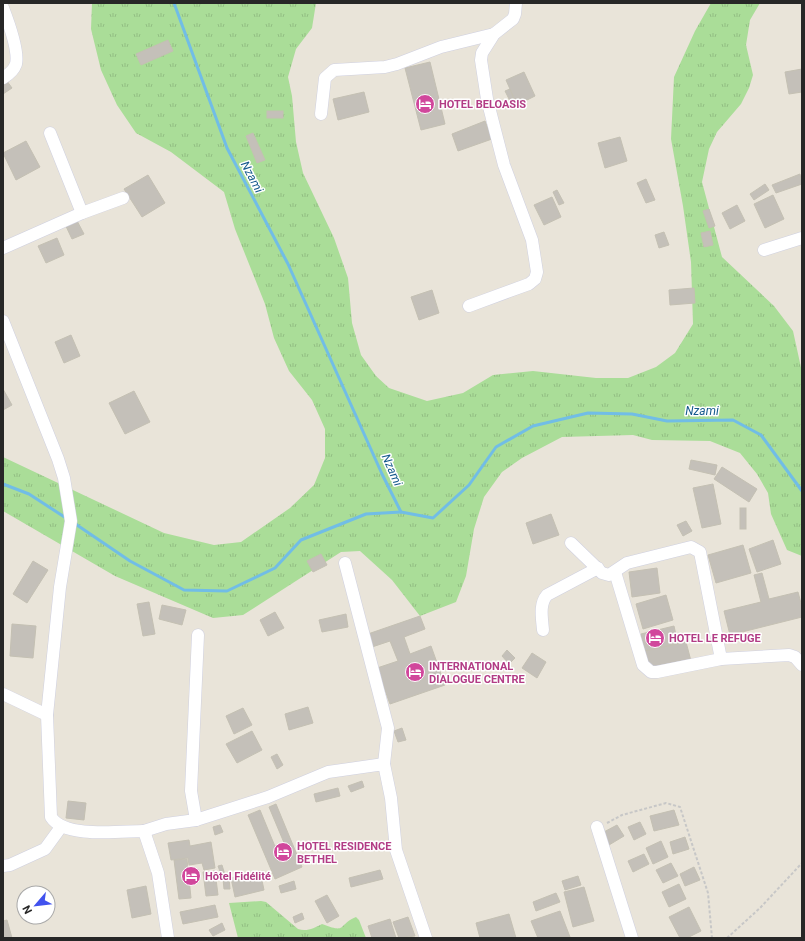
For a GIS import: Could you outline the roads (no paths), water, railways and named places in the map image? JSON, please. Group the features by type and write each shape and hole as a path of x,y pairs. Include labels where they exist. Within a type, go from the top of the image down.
{"street":[{"path":"469,306 529,284 535,279 537,272 532,240 504,165 486,91 481,60 482,53 494,34 513,19 516,3"},
{"path":"3,8 16,53 16,64 9,74 3,78"},
{"path":"321,114 325,78 334,70 391,65 441,47 494,34"},
{"path":"50,133 82,213"},
{"path":"3,248 82,213 123,198"},
{"path":"764,250 802,238"},
{"path":"3,321 58,459 64,478 71,521 60,587 47,715 51,817 55,823 61,827 88,832 144,831 166,824 196,820 268,797 328,772 384,764"},
{"path":"571,544 606,575 615,572 627,563 691,547 696,548 700,552 721,659"},
{"path":"346,564 388,728 384,764 391,798 396,850 426,938"},
{"path":"543,630 542,604 543,599 547,594 598,568"},
{"path":"615,572 643,665 647,670 657,672 721,659 789,655 795,657 802,665"},
{"path":"196,820 191,791 198,635"},
{"path":"3,694 47,715"},
{"path":"3,866 10,865 45,849 61,827"},
{"path":"597,828 632,938"},
{"path":"144,831 158,873 168,938"}],"waterway":[{"name":"Nzami","path":"174,3 227,148 288,264 382,474 401,512 433,518 469,485 496,447 533,426 588,413 632,414 667,421 733,420 761,435 802,491"},
{"path":"3,484 29,494 66,518"},
{"path":"74,523 130,561 184,590 227,591 275,568 301,540 366,514 401,512"}],"place":[{"name":"HOTEL BELOASIS","path":"425,104"},
{"name":"HOTEL LE REFUGE","path":"655,638"},
{"name":"INTERNATIONAL DIALOGUE CENTRE","path":"415,672"},
{"name":"HOTEL RESIDENCE BETHEL","path":"283,852"},
{"name":"Hôtel Fidélité","path":"191,876"}]}
